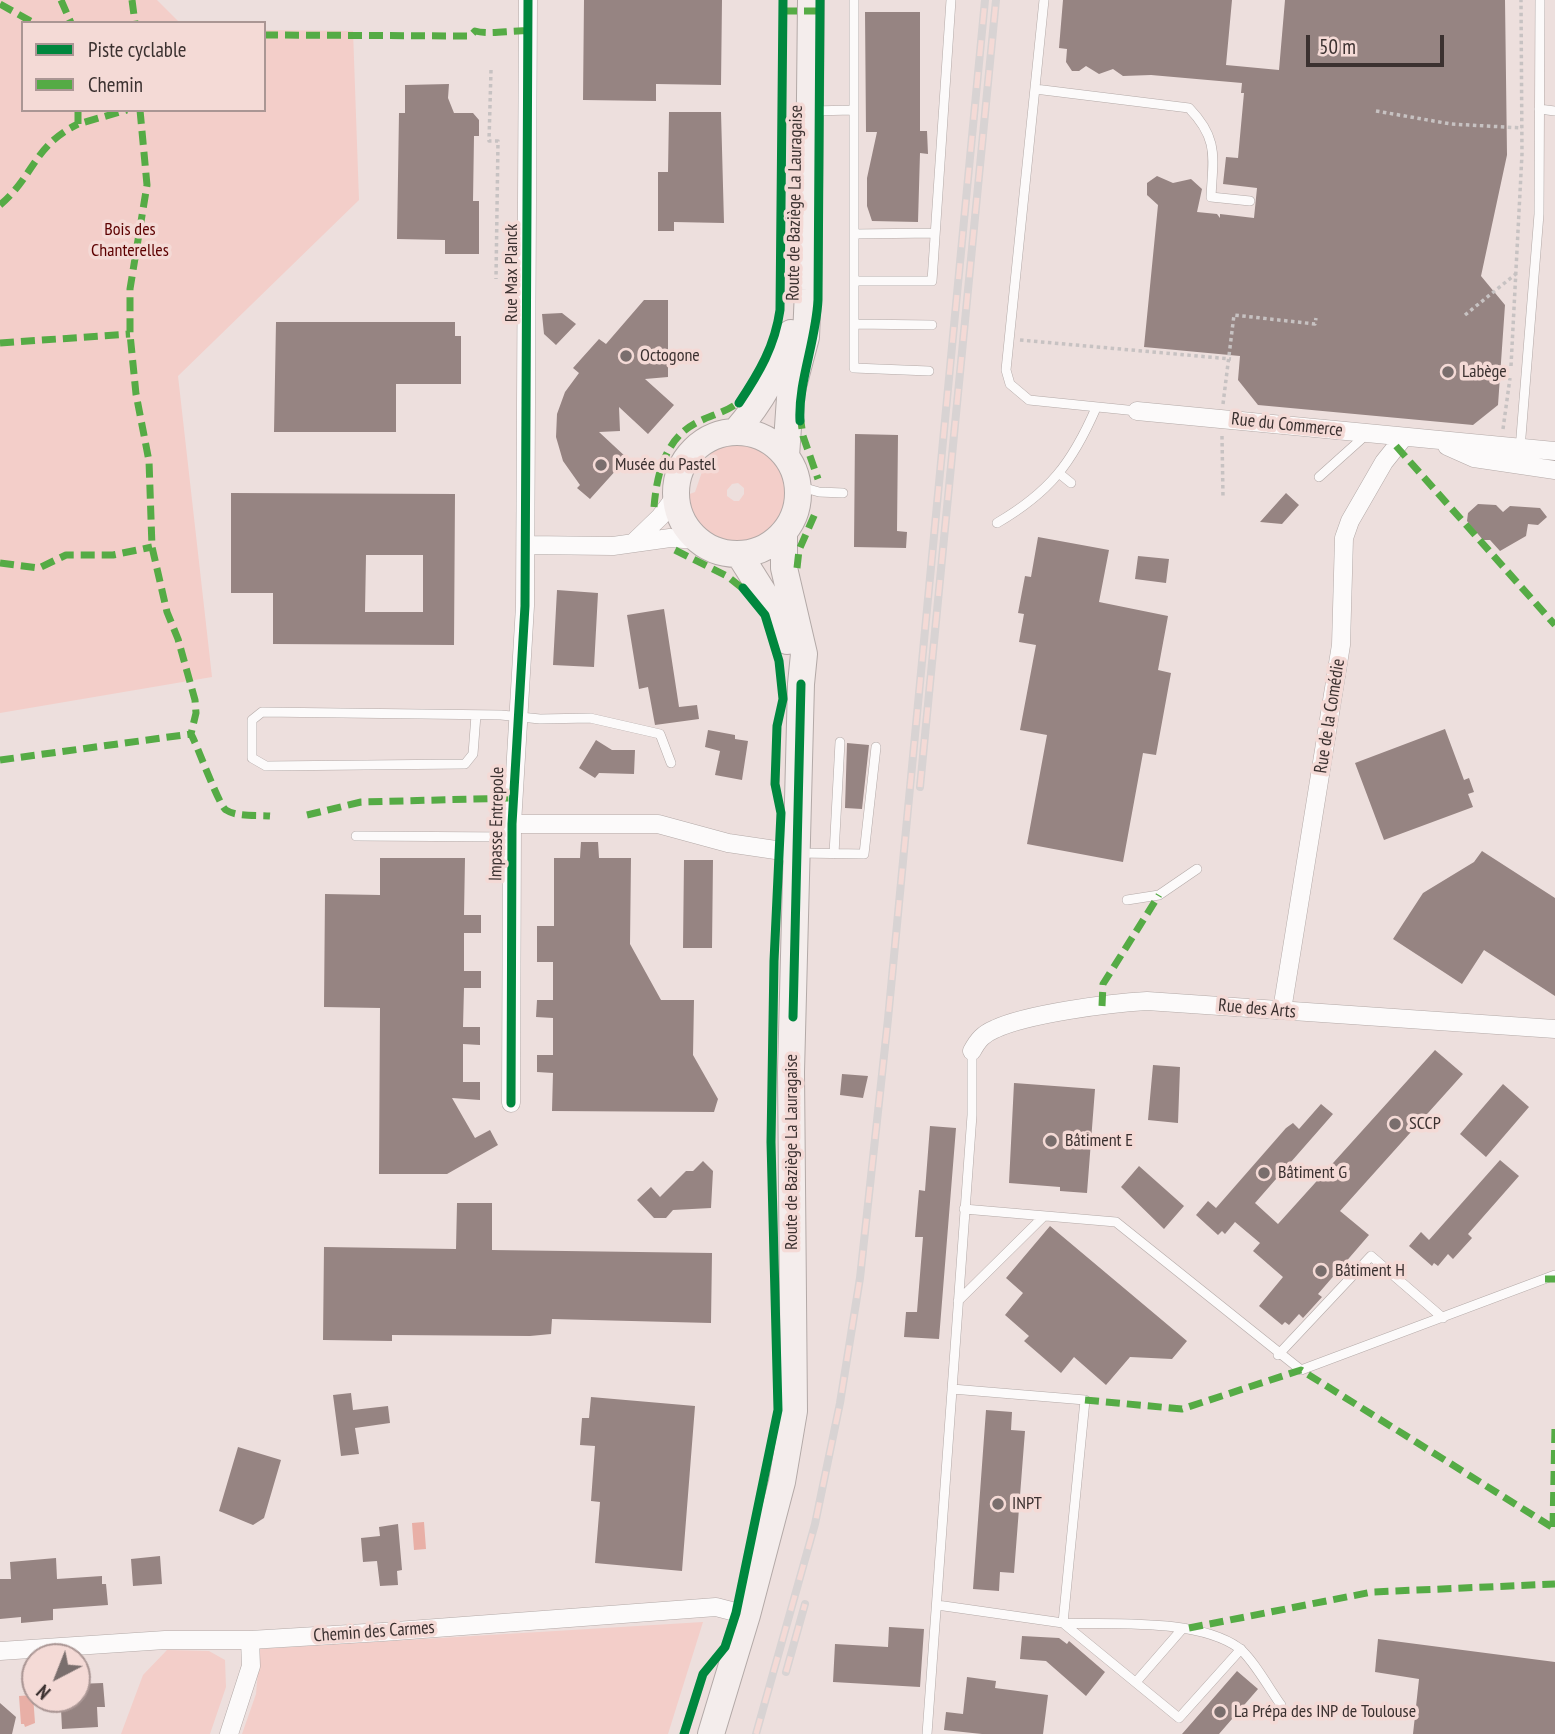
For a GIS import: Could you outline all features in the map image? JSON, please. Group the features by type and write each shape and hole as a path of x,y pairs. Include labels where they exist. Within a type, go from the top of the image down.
{"main road":[{"name":"Route de Baziège La Lauragaise","path":"736,432 757,406 780,365 793,326 799,0"},
{"name":"Route de Baziège La Lauragaise","path":"786,456 790,398 806,337 811,0"},
{"path":"736,432 755,434 772,443 786,456 798,486 795,511 784,533 771,544 739,554 724,553 698,540 679,512 676,496 678,476 693,451 717,435 736,432"},
{"name":"Route de Baziège La Lauragaise","path":"711,1734 747,1615 782,1482 794,1411 791,1072 804,654 784,568 784,533"},
{"name":"Route de Baziège La Lauragaise","path":"739,554 773,608 801,684"}],"street":[{"name":"Rue Max Planck","path":"526,545 528,0"},
{"name":"Rue du Commerce","path":"1137,411 1404,436 1437,442 1501,445 1519,456 1555,470"},
{"name":"Rue de la Comédie","path":"1282,1010 1341,645 1344,538 1350,521 1384,461 1404,436"},
{"name":"Rue du Commerce","path":"1437,442 1474,458 1555,451"},
{"path":"632,543 660,517 676,496"},
{"path":"526,545 614,546 670,538 698,540"},
{"name":"Impasse Entrepole","path":"511,1103 512,831 526,545"},
{"name":"Impasse Entrepole","path":"512,831 658,824 728,843 796,853"},
{"name":"Rue des Arts","path":"972,1051 979,1038 995,1028 1122,1002 1147,1001 1555,1029"},
{"name":"Chemin des Carmes","path":"0,1651 165,1640 250,1640 716,1607 747,1615"},
{"path":"229,1734 251,1666 250,1640"}],"lane":[{"path":"854,0 855,368 929,371"},
{"path":"854,281 932,281 951,0"},
{"path":"1044,0 1006,370 1010,384 1017,393 1035,402 1137,411"},
{"path":"1519,456 1539,214 1539,0"},
{"path":"1035,89 1189,108 1203,123 1214,143 1211,197 1250,201"},
{"path":"1539,109 1555,111"},
{"path":"810,111 853,110"},
{"path":"854,234 935,233"},
{"path":"854,324 932,326"},
{"path":"997,523 1031,502 1060,474 1073,457 1096,408"},
{"path":"1319,477 1369,433"},
{"path":"1060,474 1071,483"},
{"path":"798,486 819,492 843,493"},
{"path":"475,715 473,754 465,764 266,766 253,758 250,750 252,720 262,712 475,715 516,716 540,719 577,716 654,732 664,740 671,763"},
{"path":"834,854 840,742"},
{"path":"796,853 864,854 876,747"},
{"path":"356,836 512,831"},
{"path":"1127,900 1159,895 1197,869"},
{"path":"927,1734 972,1115 972,1051"},
{"path":"964,1209 1116,1223 1278,1355 1301,1370 1555,1275"},
{"path":"958,1301 1044,1216"},
{"path":"1278,1355 1371,1256 1443,1318"},
{"path":"952,1389 1085,1400 1063,1623"},
{"path":"937,1605 1063,1623 1183,1628 1241,1649 1281,1706"},
{"path":"1063,1623 1180,1718 1241,1649"},
{"path":"1136,1682 1183,1628"}],"path":[{"path":"1501,445 1510,379 1517,273 1522,128 1521,0"},
{"path":"491,69 489,141 498,141 496,279"},
{"path":"1376,111 1451,124 1522,128"},
{"path":"1465,314 1517,273"},
{"path":"1223,497 1221,418 1231,359 1234,315 1315,324 1316,318"},
{"path":"1009,339 1231,359"}],"green space":[{"name":"Bois des Chanterelles","path":"0,0 157,0 178,21 21,21 21,112 266,112 266,30 353,31 359,200 178,376 212,677 0,713"},
{"path":"737,442 763,450 778,465 785,484 784,504 775,522 761,536 741,541 718,537 706,530 697,520 687,495 695,492 703,469 712,459 708,451","holes":["738,483 744,488 744,494 739,501 727,496 727,490 732,484"]},
{"path":"703,1622 668,1734 242,1734 256,1694 260,1649"},
{"path":"167,1650 209,1651 225,1660 226,1687 210,1734 121,1734 143,1675"}],"shaded area":[{"path":"424,1522 426,1549 414,1550 412,1523"},
{"path":"19,1696 21,1713 34,1713 35,1723 25,1727 21,1724"}],"building":[{"path":"584,0 722,0 721,85 656,84 656,101 583,100"},
{"path":"1063,0 1232,0 1226,65 1279,70 1285,0 1505,0 1507,155 1481,276 1505,305 1498,405 1473,425 1258,405 1238,380 1240,356 1144,347 1158,205 1147,195 1147,183 1157,176 1173,183 1191,179 1202,189 1197,212 1217,214 1220,218 1220,214 1254,218 1257,188 1223,184 1226,157 1238,158 1244,93 1241,93 1242,83 1151,75 1123,76 1113,69 1099,74 1086,66 1079,71 1072,71 1066,62 1067,49 1059,48"},
{"path":"865,12 920,12 920,131 927,131 928,154 920,153 918,222 872,221 867,206 867,178 877,132 866,132"},
{"path":"449,84 448,98 454,113 473,113 479,120 479,136 474,136 473,201 479,201 479,254 445,254 445,240 397,239 399,113 405,113 405,85"},
{"path":"669,112 721,112 724,223 674,222 674,231 658,231 658,172 668,172"},
{"path":"644,300 668,300 668,377 645,379 674,405 648,434 619,407 620,431 599,432 627,458 590,499 577,488 580,485 563,461 556,437 557,414 565,392 579,373 573,368 599,339 606,344"},
{"path":"562,313 576,324 556,345 544,334 542,314"},
{"path":"276,322 455,322 455,336 461,336 461,384 396,384 396,432 274,432"},
{"path":"855,434 898,435 897,531 907,532 906,548 854,547"},
{"path":"231,493 455,494 454,645 273,644 273,593 231,593","holes":["366,555 423,555 423,612 365,612"]},
{"path":"1286,493 1299,505 1282,524 1260,522"},
{"path":"1478,504 1496,505 1503,512 1510,506 1540,508 1547,517 1538,525 1528,524 1526,536 1500,551 1490,540 1483,540 1467,521 1468,513"},
{"path":"1038,537 1109,550 1099,602 1168,616 1158,670 1171,673 1156,755 1143,753 1123,862 1027,844 1047,735 1020,730 1036,645 1019,642 1024,614 1018,613 1025,576 1031,577"},
{"path":"1138,556 1169,559 1166,583 1135,579"},
{"path":"557,590 598,593 594,667 553,665"},
{"path":"664,609 679,707 697,705 699,719 655,725 648,687 639,689 627,615"},
{"path":"1445,729 1464,780 1469,778 1474,792 1468,794 1473,807 1384,840 1355,763"},
{"path":"708,730 735,735 735,739 748,741 742,780 715,775 720,751 705,747"},
{"path":"596,740 612,750 635,750 634,774 599,773 595,778 579,768"},
{"path":"847,743 869,745 862,809 845,808"},
{"path":"581,842 598,842 599,858 631,858 630,944 661,1000 694,1000 693,1055 718,1099 714,1112 552,1111 553,1073 537,1072 537,1055 553,1055 553,1018 536,1017 537,1000 553,1000 553,962 537,962 537,926 554,926 554,858 580,858"},
{"path":"1482,851 1555,898 1555,996 1484,950 1462,984 1393,939 1423,893 1474,862"},
{"path":"380,858 465,858 464,915 481,915 481,933 464,933 464,971 481,971 481,988 464,988 463,1027 480,1027 480,1045 463,1044 463,1082 480,1082 480,1100 452,1098 475,1138 490,1130 498,1145 447,1174 379,1174 380,1008 324,1007 325,894 380,895"},
{"path":"684,860 713,860 712,948 683,948"},
{"path":"1435,1050 1463,1074 1340,1211 1369,1235 1318,1294 1322,1297 1303,1318 1299,1314 1289,1325 1285,1322 1282,1325 1259,1306 1283,1277 1253,1251 1260,1243 1235,1222 1225,1234 1222,1231 1218,1235 1196,1215 1208,1201 1216,1208 1286,1128 1293,1123 1299,1129 1321,1104 1333,1114 1255,1203 1278,1224"},
{"path":"1153,1065 1180,1067 1178,1123 1148,1120"},
{"path":"842,1074 868,1076 863,1098 840,1095"},
{"name":"Bâtiment E","path":"1014,1083 1095,1089 1087,1193 1060,1191 1060,1187 1009,1183"},
{"path":"1503,1084 1529,1107 1486,1157 1460,1134"},
{"path":"930,1126 956,1128 939,1339 904,1337 906,1312 917,1312 923,1237 915,1237 919,1190 925,1191"},
{"path":"1500,1160 1519,1176 1468,1234 1472,1238 1453,1259 1448,1254 1438,1266 1434,1263 1432,1266 1409,1246 1421,1232 1429,1240"},
{"path":"703,1161 713,1171 711,1208 673,1210 666,1218 654,1218 637,1200 651,1187 660,1197 686,1171 693,1171"},
{"path":"1139,1166 1184,1206 1164,1229 1121,1187"},
{"path":"457,1203 492,1203 492,1250 712,1253 711,1323 552,1319 551,1334 530,1336 392,1335 392,1341 323,1340 324,1247 456,1249"},
{"path":"1050,1226 1187,1341 1172,1359 1130,1357 1106,1385 1074,1357 1061,1373 1024,1341 1029,1336 1005,1315 1023,1293 1006,1278"},
{"path":"351,1393 353,1410 388,1406 390,1423 355,1428 359,1454 341,1456 333,1395"},
{"path":"591,1397 695,1406 682,1571 595,1563 600,1502 591,1501 595,1446 580,1445 582,1418 589,1418"},
{"path":"986,1410 1012,1412 1011,1430 1025,1431 1014,1573 1000,1572 999,1591 973,1589"},
{"path":"238,1447 281,1460 264,1518 253,1525 219,1511"},
{"path":"398,1524 402,1570 397,1571 398,1585 380,1586 377,1561 363,1562 361,1538 380,1536 379,1527"},
{"path":"160,1556 162,1584 133,1586 131,1559"},
{"path":"56,1558 57,1579 102,1576 102,1584 106,1584 108,1605 53,1609 53,1620 21,1623 21,1617 0,1619 0,1579 11,1579 10,1562"},
{"path":"889,1627 924,1629 920,1687 833,1682 835,1644 888,1647"},
{"path":"1022,1636 1059,1638 1067,1644 1069,1641 1105,1672 1086,1696 1046,1661 1020,1659"},
{"path":"1378,1639 1555,1662 1555,1734 1413,1734 1419,1679 1375,1672"},
{"name":"La Prépa des INP de Toulouse","path":"1237,1671 1258,1689 1219,1734 1182,1734"},
{"path":"967,1677 996,1681 995,1688 1048,1695 1043,1734 982,1734 944,1730 946,1712 963,1714"},
{"path":"91,1683 103,1683 105,1707 97,1707 98,1727 62,1729 61,1713 91,1713"},
{"path":"0,1703 16,1717 12,1734 0,1734"}],"railway":[{"path":"756,1734 815,1524 840,1403 860,1278 888,1019 985,0"},
{"path":"920,787 996,0"},
{"path":"786,1672 805,1604"}],"marked path":[{"path":"61,0 70,21"},
{"path":"132,0 135,21"},
{"path":"0,4 30,21"},
{"path":"783,11 820,11"},
{"path":"266,35 470,36 475,31 527,31"},
{"path":"78,112 78,124 120,112"},
{"path":"140,112 147,185 130,289 130,334 136,394 149,461 152,547 167,612 178,639 195,700 196,713 191,734 214,788 226,810 241,815 270,816"},
{"path":"0,205 21,183 43,151 78,124"},
{"path":"0,343 130,334"},
{"path":"654,507 661,468 680,435 741,400"},
{"path":"800,415 803,436 818,479"},
{"path":"1396,446 1555,625"},
{"path":"797,568 799,550 817,509"},
{"path":"0,563 39,568 66,555 113,555 152,547"},
{"path":"675,550 727,576 747,592"},
{"path":"0,760 191,734"},
{"path":"307,815 361,802 513,798"},
{"path":"1102,1006 1103,984 1159,895"},
{"path":"1545,1279 1555,1279"},
{"path":"1085,1400 1182,1409 1301,1370 1555,1529"},
{"path":"1553,1527 1555,1427"},
{"path":"1189,1628 1372,1592 1555,1584"}],"cycle path":[{"path":"511,1103 512,824 525,606 528,0"},
{"path":"739,403 765,359 780,310 783,0"},
{"path":"800,421 802,391 818,300 820,0"},
{"path":"684,1734 703,1674 725,1647 736,1613 778,1410 771,1142 774,961 781,813 775,784 777,726 783,699 779,661 765,615 743,588"},
{"path":"793,1017 801,684"}],"place":[{"name":"Octogone","path":"626,356"},
{"name":"Labège","path":"1448,372"},
{"name":"Musée du Pastel","path":"601,465"},
{"name":"SCCP","path":"1395,1124"},
{"name":"Bâtiment E","path":"1051,1141"},
{"name":"Bâtiment G","path":"1264,1173"},
{"name":"Bâtiment H","path":"1321,1271"},
{"name":"INPT","path":"998,1504"},
{"name":"La Prépa des INP de Toulouse","path":"1220,1712"}]}
